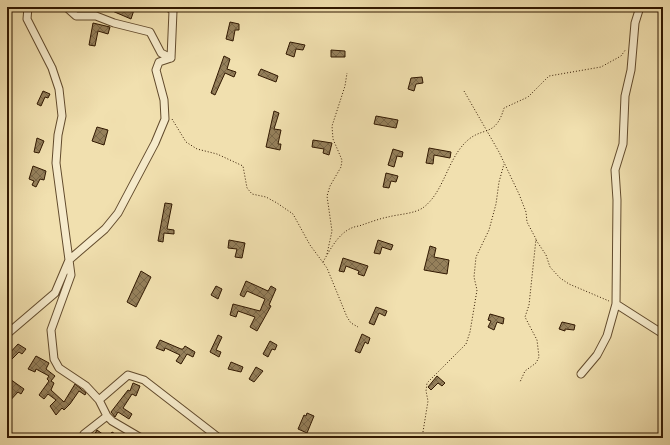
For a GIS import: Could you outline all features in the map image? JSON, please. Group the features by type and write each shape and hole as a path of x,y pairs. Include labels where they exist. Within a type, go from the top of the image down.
{"street":[{"path":"28,7 27,19 52,68 59,89 62,116 58,135 56,162 71,275 51,330 54,359 59,368 86,386 99,400 107,416 141,438"},
{"path":"66,7 76,16 96,16 114,23 150,32 161,53 171,58"},
{"path":"168,7 173,10 171,58"},
{"path":"581,374 597,355 605,341 616,304 617,200 615,170 623,144 625,96 631,70 635,23 640,7"},
{"path":"7,334 55,293 69,260 79,253 112,222 155,143 163,125 165,108 156,70 160,62 171,58"},
{"path":"616,304 663,334"},
{"path":"99,400 125,376 132,375 144,380 219,438"},
{"path":"82,438 84,434 107,416"}],"path":[{"path":"322,262 344,231 350,227 359,226 423,208 433,197 456,154 464,144 474,134 488,131 501,121 504,108 528,97 549,76 600,67 613,61 621,56 634,38"},
{"path":"326,257 332,230 327,196 330,186 341,168 342,160 333,139 332,126 345,86 347,72"},
{"path":"464,91 488,131 519,194 526,212 527,222 546,255 550,267 560,278 616,304"},
{"path":"171,119 186,142 197,149 227,158 243,166 247,188 252,194 277,203 292,214 310,245 327,268 351,324 358,327"},
{"path":"422,438 428,400 426,391 427,383 466,344 470,332 477,290 474,277 476,257 489,230 504,164"},
{"path":"520,382 525,371 536,363 539,357 537,340 525,317 529,305 536,239"}],"building":[{"path":"103,7 125,9 126,7 135,7 131,19"},
{"path":"230,22 239,24 239,30 235,30 233,41 226,39"},
{"path":"93,23 110,27 108,34 98,31 95,46 89,45"},
{"path":"290,42 305,45 303,50 296,49 294,57 286,54"},
{"path":"331,50 345,51 345,57 331,57"},
{"path":"224,56 230,59 227,69 236,72 234,77 225,73 215,95 211,93"},
{"path":"261,69 278,76 276,82 258,75"},
{"path":"422,77 423,83 416,84 414,91 408,89 411,78"},
{"path":"43,91 50,94 48,98 45,97 41,106 37,104"},
{"path":"274,111 279,113 274,129 281,130 278,144 281,144 280,150 266,147"},
{"path":"376,116 398,120 396,128 374,124"},
{"path":"97,127 108,130 104,145 92,141"},
{"path":"37,138 44,141 39,153 34,152"},
{"path":"313,140 332,143 329,155 323,153 324,149 312,147"},
{"path":"429,148 451,152 450,158 434,155 433,164 426,163"},
{"path":"393,149 403,152 402,157 397,156 394,167 388,165"},
{"path":"33,166 46,171 44,180 40,179 36,187 32,185 34,181 29,179"},
{"path":"386,173 398,176 396,182 391,181 389,188 383,187"},
{"path":"165,203 172,204 167,229 174,230 174,234 164,233 163,242 158,241"},
{"path":"229,240 245,243 242,258 235,257 237,249 228,248"},
{"path":"378,240 393,245 391,250 382,247 380,254 374,253"},
{"path":"430,246 436,248 434,257 449,260 447,274 424,270"},
{"path":"343,258 368,266 364,276 358,274 359,271 346,266 344,272 339,271"},
{"path":"141,271 151,277 136,307 127,302"},
{"path":"246,281 268,291 271,286 276,289 269,305 271,306 257,331 250,327 255,317 238,311 236,317 230,315 233,304 260,311 265,299 247,291 244,297 240,295"},
{"path":"216,286 222,289 218,299 211,295"},
{"path":"376,307 387,311 385,316 379,313 374,325 369,323"},
{"path":"490,314 504,318 503,324 497,322 494,330 488,327 491,321 488,320"},
{"path":"562,322 575,325 574,330 565,329 565,331 559,329"},
{"path":"362,334 370,338 368,344 365,342 360,353 355,351"},
{"path":"218,335 222,337 216,350 221,352 219,357 210,352"},
{"path":"160,340 181,349 185,346 195,352 193,357 187,354 181,364 176,361 180,355 165,348 164,351 156,348"},
{"path":"270,341 277,345 275,350 272,349 268,357 263,354"},
{"path":"18,344 26,349 22,354 19,352 11,360 7,356"},
{"path":"36,356 49,363 46,369 55,376 51,381 54,383 51,390 64,402 75,384 86,393 85,395 79,391 70,404 64,410 62,408 56,415 50,406 56,400 48,394 44,399 39,395 49,381 47,379 49,376 36,369 35,372 28,369"},
{"path":"231,362 243,367 241,372 228,369"},
{"path":"256,367 263,371 254,382 249,379"},
{"path":"437,376 445,383 442,386 438,383 431,390 428,387"},
{"path":"7,377 24,389 21,394 18,392 7,404 7,395 12,389 7,387"},
{"path":"133,383 140,386 136,396 132,394 123,408 132,414 129,419 118,412 115,417 111,412 128,390 130,391"},
{"path":"307,413 314,416 307,433 298,429 304,415 306,416"},
{"path":"97,430 108,438 99,438 94,435"},
{"path":"112,432 122,438 108,438"}]}
